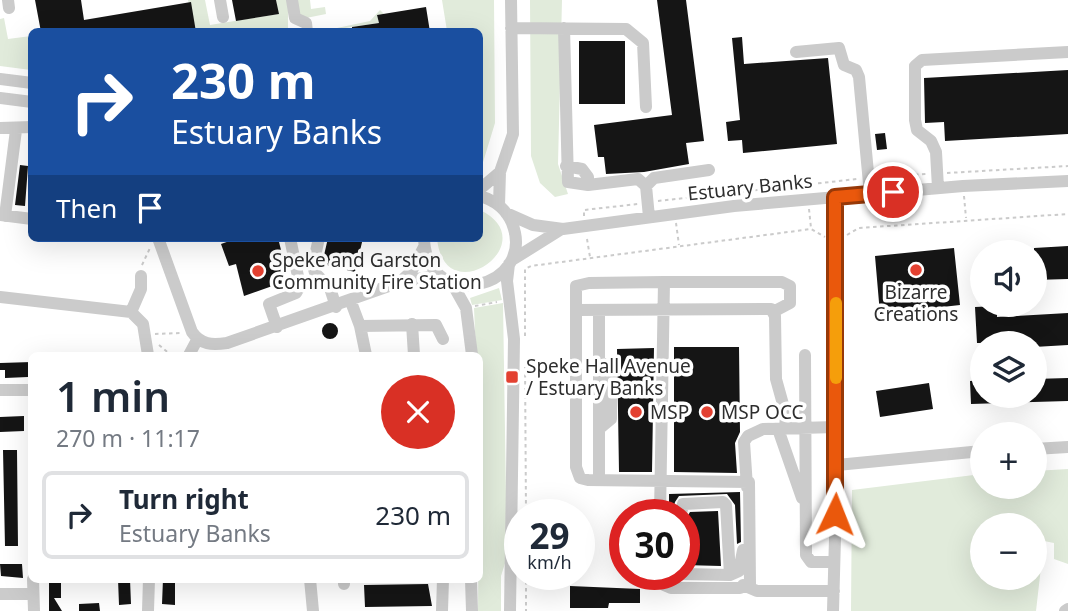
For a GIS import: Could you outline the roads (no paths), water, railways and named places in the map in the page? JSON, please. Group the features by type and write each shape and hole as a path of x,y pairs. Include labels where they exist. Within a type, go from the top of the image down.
{"street":[{"path":"220,0 223,17"},
{"path":"292,0 296,18 306,23 307,28"},
{"path":"511,0 513,134 500,172 503,209 515,234 510,262 509,299 514,339 513,499"},
{"path":"511,28 626,29 643,43 646,107"},
{"path":"564,28 568,182 588,185 638,179 646,186 649,217"},
{"path":"796,52 839,48 844,65 856,70 859,77 870,194"},
{"path":"938,188 936,152 931,141 917,130 915,120 915,66 922,60 1068,52"},
{"path":"0,79 28,82"},
{"path":"0,98 28,102"},
{"path":"0,128 16,130 28,127"},
{"path":"16,130 2,215 28,218"},
{"path":"646,186 654,178 709,170"},
{"path":"483,186 500,172"},
{"name":"Estuary Banks","path":"483,199 533,226 563,229 835,197 1068,181"},
{"path":"833,611 837,465 835,197"},
{"name":"Estuary Banks","path":"195,336 212,345 227,343 351,302 400,282 429,277 474,286 488,283 510,262 563,229"},
{"path":"159,242 195,336 191,352"},
{"path":"277,327 269,304 296,293 300,286 291,242"},
{"path":"319,242 313,265 315,273 330,288 336,307"},
{"path":"424,242 435,271 449,281 467,308 472,352"},
{"path":"400,282 411,272 424,242"},
{"path":"131,312 141,289 141,276"},
{"path":"661,499 664,282"},
{"path":"749,482 588,480 577,474 576,286 589,283 782,282 790,286 789,303 773,312"},
{"path":"0,297 131,312 143,324 148,352"},
{"path":"351,302 365,352"},
{"path":"576,310 754,308 771,309 773,312"},
{"path":"599,310 599,480"},
{"path":"773,312 776,379 786,415 782,429 805,509"},
{"path":"412,324 414,352"},
{"path":"360,326 436,325 443,339"},
{"path":"805,355 805,509 808,560 834,562"},
{"path":"0,390 28,390"},
{"path":"700,589 726,589 750,584 749,482 744,442 748,436 763,429 836,426"},
{"path":"1047,448 1068,447"},
{"path":"837,465 970,452"},
{"path":"663,481 665,499"},
{"path":"700,575 730,575 739,571 742,563 742,501 749,482"},
{"path":"700,503 723,502 726,505 730,575"},
{"path":"33,583 34,611"},
{"path":"148,611 149,583"},
{"path":"310,583 313,611"},
{"path":"443,583 443,611"},
{"path":"471,583 472,611"},
{"path":"743,585 757,591 834,591"},
{"path":"504,590 504,611"},
{"path":"510,611 511,590"},
{"path":"0,594 33,594"}],"place":[{"name":"Bizarre Creations","path":"916,270"},
{"name":"Speke and Garston Community Fire Station","path":"258,271"},
{"name":"Speke Hall Avenue / Estuary Banks","path":"512,377"},
{"name":"MSP","path":"636,412"},
{"name":"MSP OCC","path":"707,412"}]}
